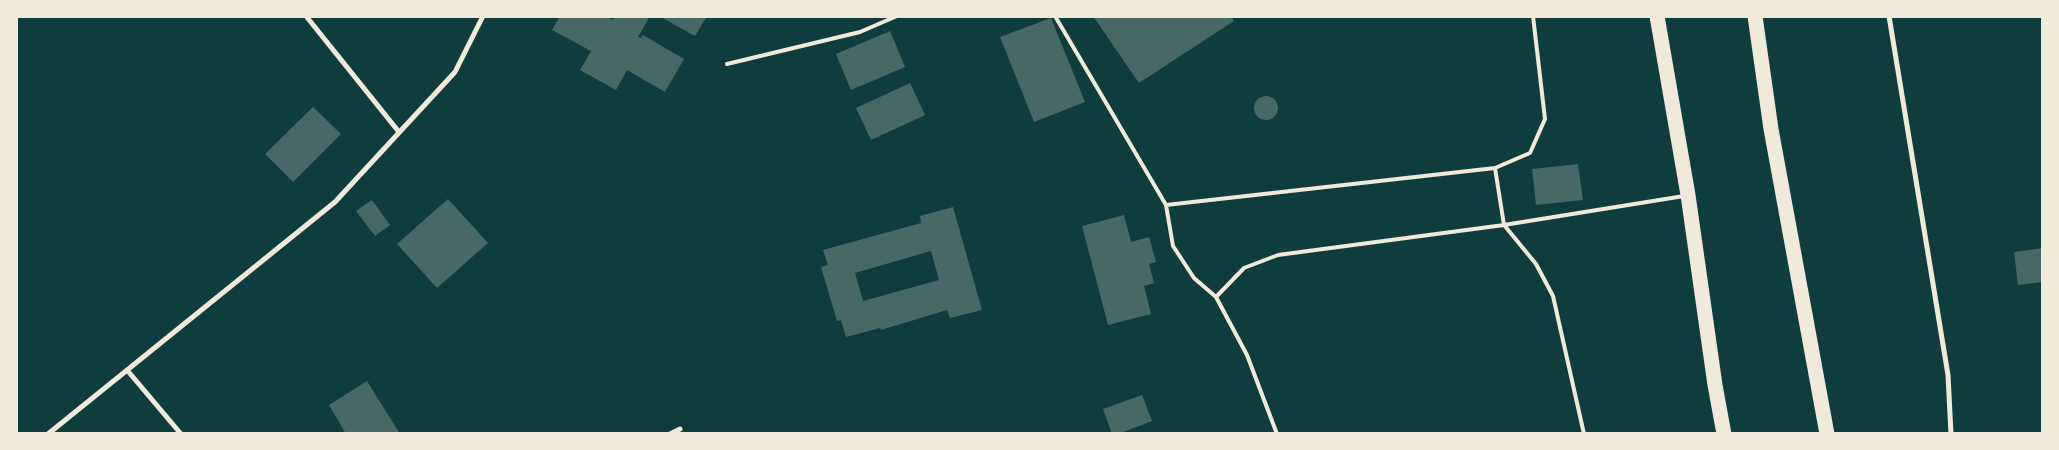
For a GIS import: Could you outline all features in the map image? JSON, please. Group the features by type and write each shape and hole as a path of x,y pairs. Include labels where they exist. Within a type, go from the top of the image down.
{"highway":[{"path":"1657,16 1688,195 1715,385 1724,434"},
{"path":"1755,16 1771,129 1826,434"}],"street":[{"path":"306,16 399,132"},
{"path":"48,434 335,202 455,72 483,16"},
{"path":"1889,16 1948,375 1951,434"},
{"path":"127,370 181,434"},
{"path":"670,434 680,429"}],"lane":[{"path":"727,64 860,32 897,16"},
{"path":"1054,16 1166,204 1173,246 1194,278 1216,297 1247,355 1278,434"},
{"path":"1166,204 1495,168 1530,153 1545,119 1533,16"},
{"path":"1495,168 1504,225 1536,264 1553,296 1584,434"},
{"path":"1216,297 1244,268 1278,256 1504,225 1688,195"}],"building":[{"path":"560,16 606,16 613,20 615,16 650,16 638,37 641,38 643,35 684,59 665,92 627,70 616,90 580,70 591,51 552,30"},
{"path":"659,16 707,16 695,36"},
{"path":"1093,16 1231,16 1234,21 1139,83"},
{"path":"1051,18 1085,102 1034,122 1000,37"},
{"path":"890,31 905,67 851,90 836,54"},
{"path":"910,83 925,115 871,140 856,108"},
{"path":"1266,96 1271,97 1277,103 1277,113 1271,119 1266,120 1261,119 1255,113 1254,108 1255,103 1261,97"},
{"path":"313,107 341,134 293,182 265,154"},
{"path":"1578,164 1583,200 1536,205 1532,169"},
{"path":"448,199 488,243 437,288 397,244"},
{"path":"372,200 390,225 375,236 356,211"},
{"path":"953,207 982,310 950,318 947,310 881,330 880,328 846,337 841,320 837,321 821,267 828,265 823,250 921,223 920,216","holes":["931,251 939,280 863,301 855,273"]},
{"path":"1124,215 1131,242 1149,237 1156,262 1149,264 1154,283 1144,286 1151,314 1108,325 1082,226"},
{"path":"2043,248 2043,282 2018,285 2014,252"},
{"path":"367,381 400,434 346,434 329,405"},
{"path":"1142,395 1152,421 1118,434 1112,434 1103,409"}]}
